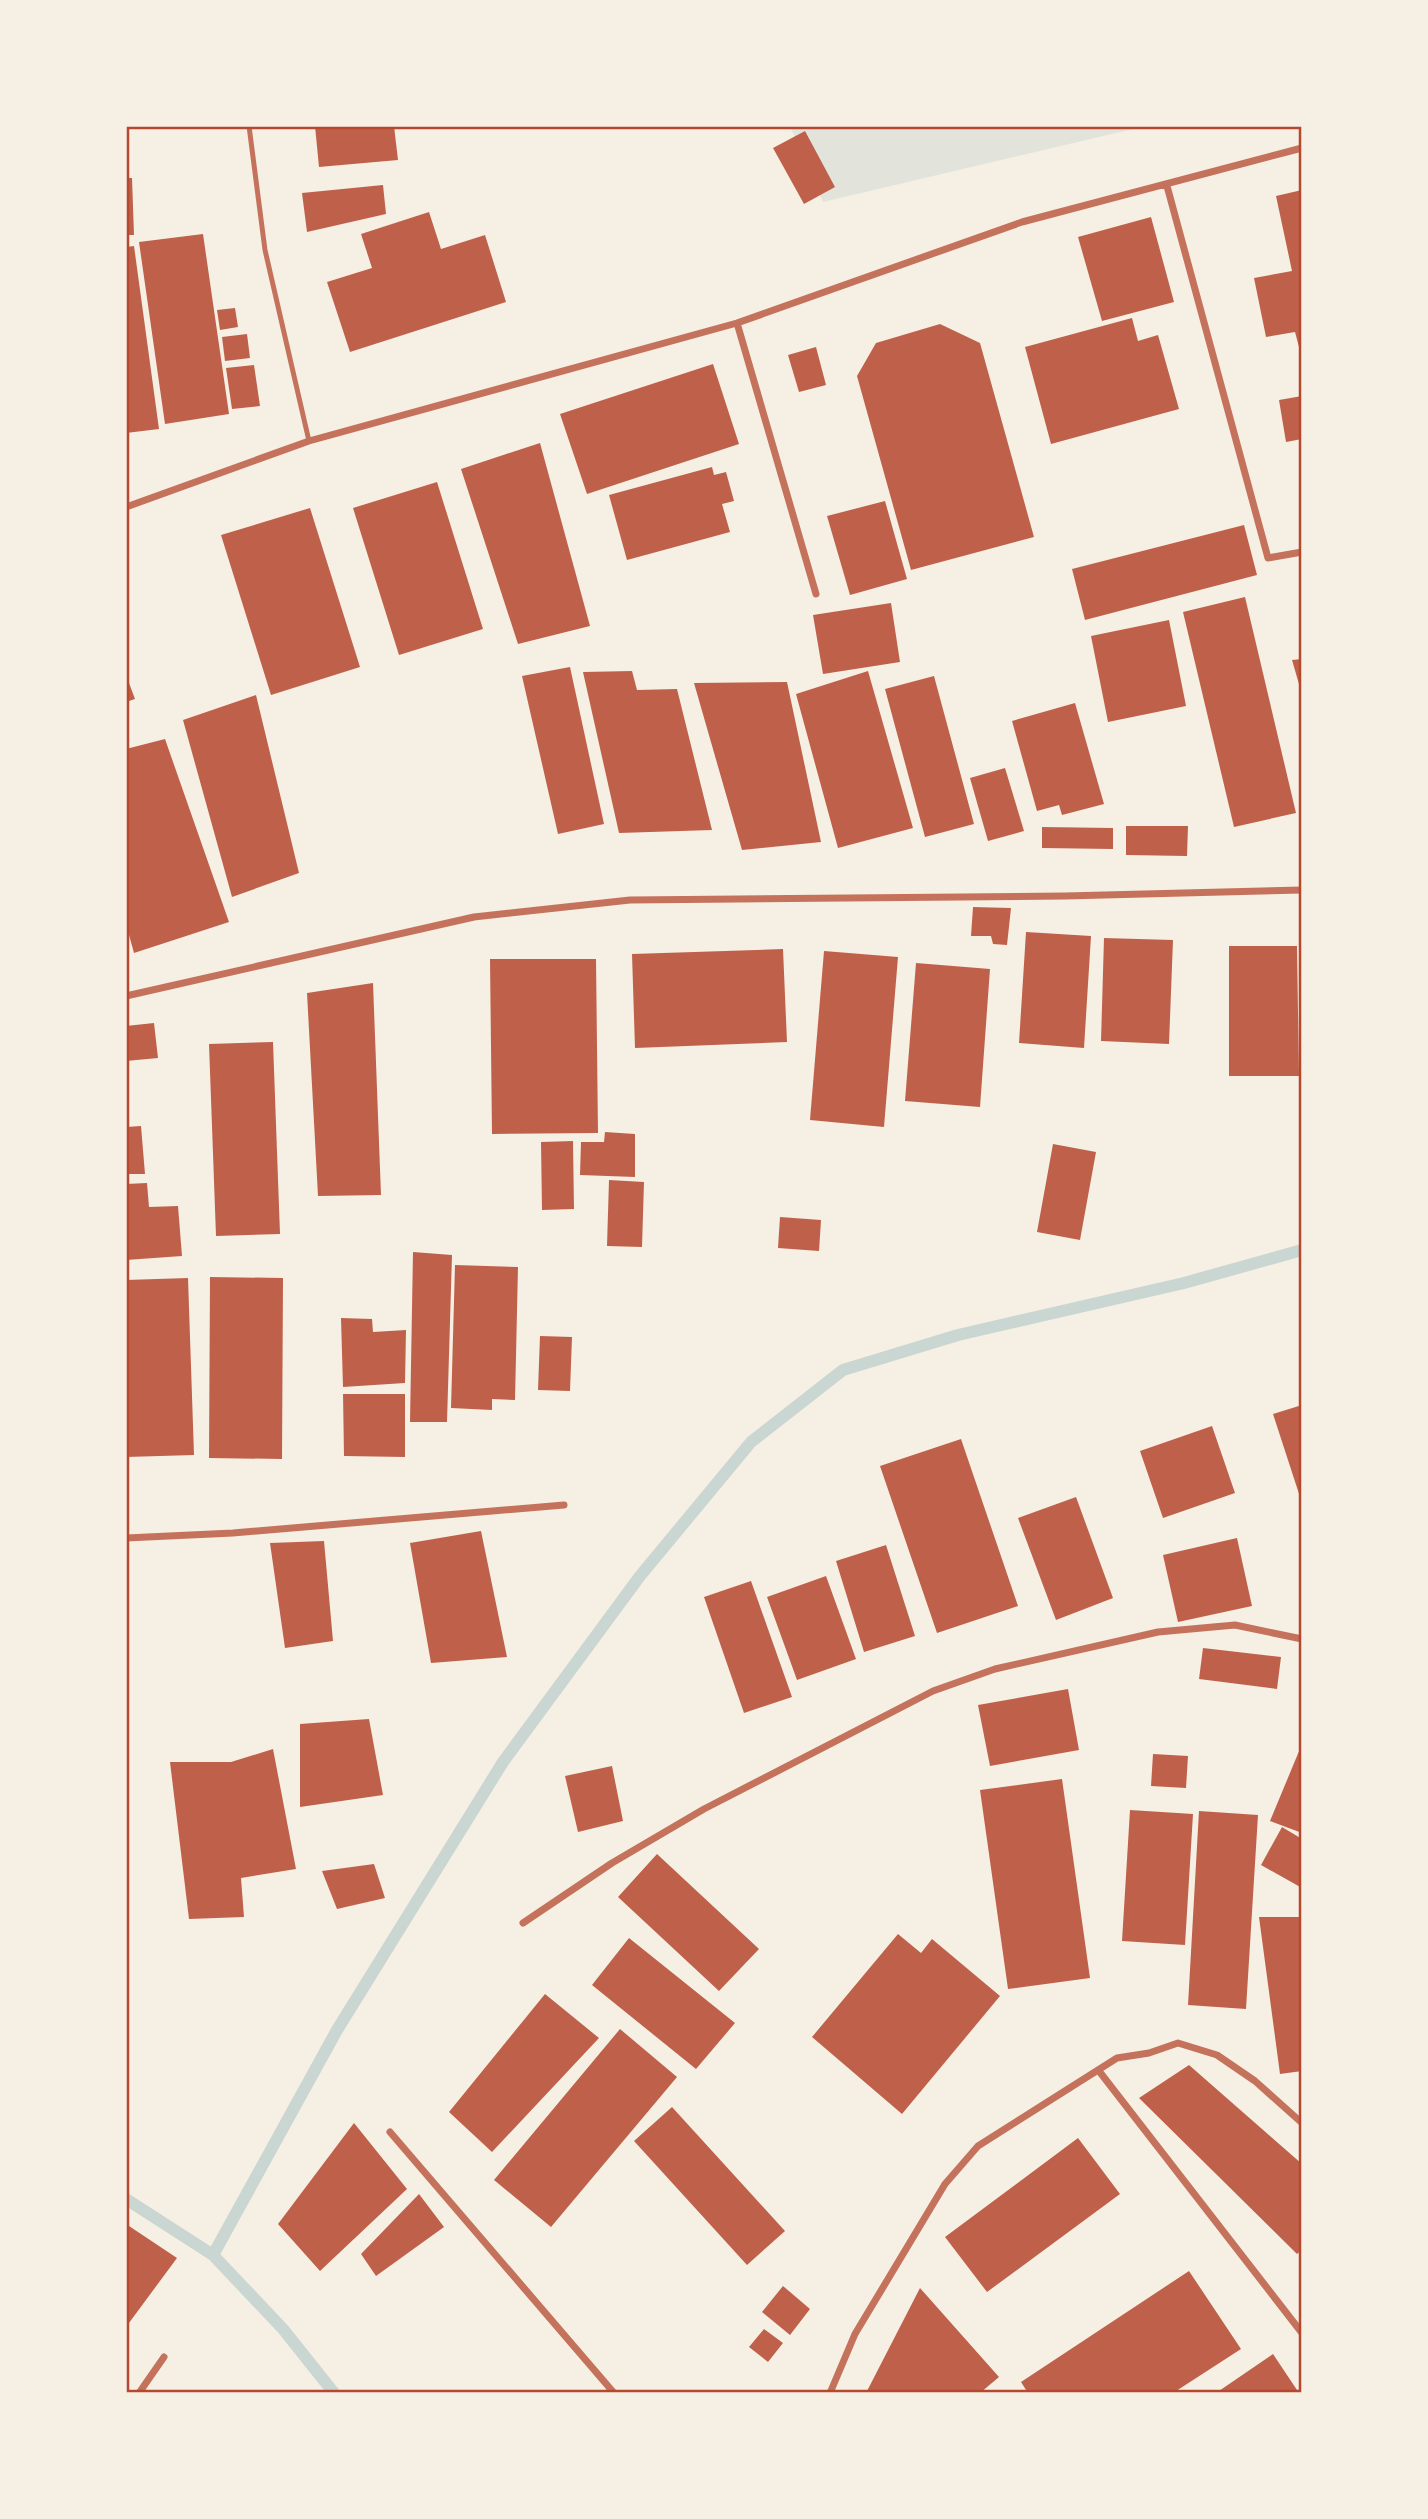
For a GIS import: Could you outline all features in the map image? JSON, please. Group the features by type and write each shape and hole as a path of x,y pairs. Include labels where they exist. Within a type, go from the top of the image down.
{"street":[{"path":"126,507 309,441 737,323 1022,222 1167,186 1302,148"},
{"path":"1167,186 1268,558 1302,552"},
{"path":"737,323 816,594"},
{"path":"126,996 474,917 630,900 1065,896 1302,890"},
{"path":"126,1538 233,1533 564,1505"},
{"path":"523,1923 612,1863 704,1808 945,1687 995,1669 1158,1632 1235,1625 1302,1639"},
{"path":"830,2393 855,2334 945,2184 978,2146 1015,2120 1100,2071 1117,2058 1149,2053 1178,2043 1217,2055 1255,2081 1302,2123"},
{"path":"1100,2071 1302,2333"},
{"path":"390,2132 614,2393"},
{"path":"139,2393 164,2357"}],"lane":[{"path":"248,126 265,250 309,441"}],"shaded area":[{"path":"790,126 1146,126 823,202"}],"building":[{"path":"315,126 394,126 398,160 319,167"},
{"path":"805,131 835,187 804,204 773,148"},
{"path":"126,178 132,178 134,235 126,235"},
{"path":"383,185 386,214 307,232 302,193"},
{"path":"1302,190 1302,347 1299,347 1295,332 1266,337 1254,278 1292,271 1276,196"},
{"path":"429,212 441,249 485,235 506,302 350,352 327,282 372,268 361,234"},
{"path":"1151,217 1174,302 1102,321 1078,237"},
{"path":"203,234 229,414 165,424 139,242"},
{"path":"134,246 159,429 126,433 126,247"},
{"path":"235,308 238,327 220,330 217,310"},
{"path":"1132,318 1138,341 1158,335 1179,409 1051,444 1025,347"},
{"path":"940,324 980,343 1034,537 911,570 857,376 876,343"},
{"path":"247,334 250,358 225,361 222,337"},
{"path":"816,347 826,385 799,392 788,355"},
{"path":"713,364 739,444 587,494 560,414"},
{"path":"254,365 260,406 232,409 226,368"},
{"path":"1302,396 1302,439 1286,442 1279,400"},
{"path":"540,443 590,626 518,644 461,469"},
{"path":"712,467 714,475 726,472 734,501 722,504 730,532 627,560 609,495"},
{"path":"437,482 483,629 399,655 353,508"},
{"path":"885,501 907,579 850,595 827,516"},
{"path":"310,508 360,667 271,695 221,535"},
{"path":"1244,525 1257,575 1085,620 1072,569"},
{"path":"1245,597 1296,813 1234,827 1183,612"},
{"path":"891,603 900,662 823,674 813,615"},
{"path":"1169,620 1186,706 1108,722 1091,636"},
{"path":"1302,659 1302,691 1301,691 1292,660"},
{"path":"570,667 604,824 558,834 522,676"},
{"path":"632,671 637,690 677,689 712,830 619,833 583,672"},
{"path":"868,671 913,828 838,848 796,694"},
{"path":"126,675 135,699 126,702"},
{"path":"934,676 974,824 925,837 885,689"},
{"path":"787,682 821,842 742,850 694,683"},
{"path":"256,695 299,873 232,897 183,720"},
{"path":"1075,703 1104,804 1062,815 1059,805 1037,811 1012,721"},
{"path":"165,739 229,922 134,953 126,924 126,749"},
{"path":"1005,768 1024,831 988,841 970,778"},
{"path":"1126,826 1188,826 1187,856 1126,855"},
{"path":"1042,827 1113,828 1113,849 1042,848"},
{"path":"973,907 1011,908 1007,945 993,944 991,936 971,936"},
{"path":"1026,932 1091,936 1084,1048 1019,1043"},
{"path":"1104,938 1173,940 1169,1044 1101,1041"},
{"path":"1229,946 1297,946 1299,1076 1229,1076"},
{"path":"783,949 787,1042 635,1048 632,954"},
{"path":"824,951 898,957 884,1127 810,1120"},
{"path":"490,959 596,959 598,1133 492,1134"},
{"path":"916,963 990,969 980,1107 905,1101"},
{"path":"373,983 381,1195 318,1196 307,993"},
{"path":"154,1023 158,1058 126,1061 126,1026"},
{"path":"273,1042 280,1234 216,1236 209,1044"},
{"path":"141,1126 145,1174 126,1174 126,1127"},
{"path":"605,1132 635,1134 635,1177 580,1175 581,1142 604,1142"},
{"path":"573,1141 574,1209 542,1210 541,1142"},
{"path":"1053,1144 1096,1152 1080,1240 1037,1232"},
{"path":"609,1180 644,1182 642,1247 607,1246"},
{"path":"147,1183 149,1207 178,1206 182,1256 126,1260 126,1184"},
{"path":"780,1217 821,1220 819,1251 778,1248"},
{"path":"413,1252 452,1255 447,1422 410,1422"},
{"path":"455,1265 518,1267 515,1400 492,1399 492,1410 451,1408"},
{"path":"210,1277 283,1278 282,1459 209,1458"},
{"path":"188,1278 194,1455 126,1457 126,1280"},
{"path":"341,1318 372,1319 373,1332 406,1330 405,1383 343,1387"},
{"path":"540,1336 572,1337 570,1391 538,1390"},
{"path":"343,1394 405,1394 405,1457 344,1456"},
{"path":"1302,1405 1302,1500 1301,1500 1273,1414"},
{"path":"1212,1426 1235,1493 1163,1518 1140,1451"},
{"path":"961,1439 1018,1606 937,1633 880,1466"},
{"path":"1076,1497 1113,1598 1056,1620 1018,1518"},
{"path":"481,1531 507,1657 431,1663 410,1543"},
{"path":"1237,1538 1252,1606 1178,1622 1163,1555"},
{"path":"324,1541 333,1641 285,1648 270,1543"},
{"path":"886,1545 915,1636 864,1652 836,1561"},
{"path":"826,1576 856,1659 797,1680 767,1597"},
{"path":"751,1581 792,1697 744,1713 704,1597"},
{"path":"1203,1648 1281,1657 1277,1689 1199,1679"},
{"path":"1068,1689 1079,1750 990,1766 978,1705"},
{"path":"369,1719 383,1795 300,1807 300,1724"},
{"path":"1302,1744 1302,1833 1270,1821"},
{"path":"273,1749 296,1869 241,1878 244,1917 189,1919 170,1762 231,1762"},
{"path":"1153,1754 1188,1756 1186,1788 1151,1786"},
{"path":"612,1766 623,1821 578,1832 565,1776"},
{"path":"1062,1779 1090,1978 1008,1989 980,1790"},
{"path":"1130,1810 1193,1814 1185,1945 1122,1941"},
{"path":"1199,1811 1258,1815 1246,2009 1188,2005"},
{"path":"1282,1827 1302,1839 1302,1888 1261,1865"},
{"path":"657,1854 759,1949 719,1991 618,1897"},
{"path":"374,1864 385,1898 337,1909 322,1871"},
{"path":"1259,1917 1302,1917 1302,2071 1280,2074"},
{"path":"898,1934 921,1953 932,1939 1000,1996 902,2114 812,2037"},
{"path":"629,1938 735,2023 696,2069 592,1985"},
{"path":"545,1994 599,2038 492,2152 449,2112"},
{"path":"620,2029 677,2077 551,2227 494,2180"},
{"path":"1189,2065 1302,2164 1302,2250 1297,2254 1139,2098"},
{"path":"672,2107 785,2231 747,2265 634,2141"},
{"path":"354,2123 407,2189 320,2271 278,2224"},
{"path":"1078,2138 1120,2194 987,2292 945,2237"},
{"path":"419,2194 444,2227 376,2276 361,2254"},
{"path":"126,2224 177,2258 126,2327"},
{"path":"1189,2271 1241,2349 1173,2393 1028,2393 1021,2382"},
{"path":"783,2286 810,2309 790,2335 762,2312"},
{"path":"920,2288 999,2377 980,2393 866,2393"},
{"path":"764,2329 783,2343 768,2362 749,2347"},
{"path":"1273,2354 1299,2393 1216,2393"}],"waterway":[{"path":"213,2255 337,2030 503,1762 640,1576 751,1442 843,1370 958,1335 1184,1283 1302,1250"},
{"path":"126,2199 213,2255 283,2329 334,2393"}]}
